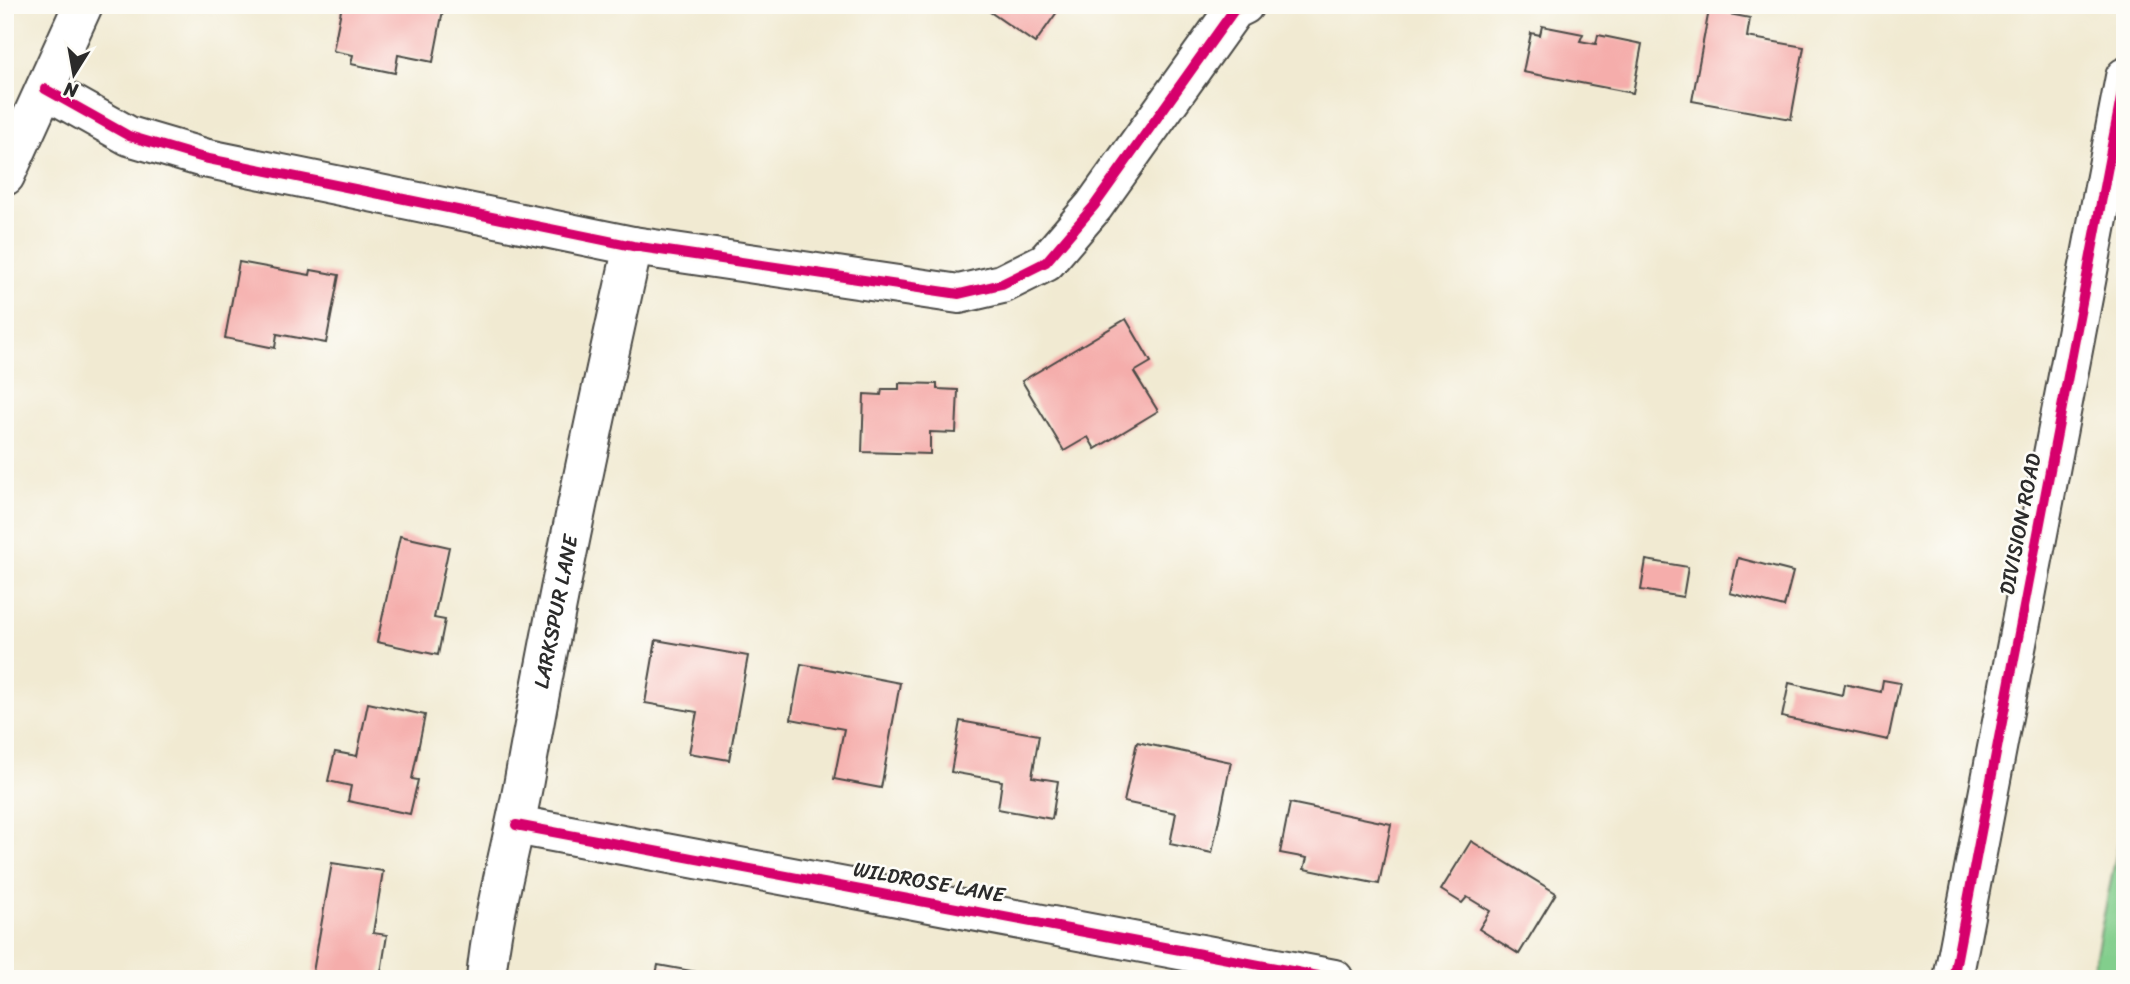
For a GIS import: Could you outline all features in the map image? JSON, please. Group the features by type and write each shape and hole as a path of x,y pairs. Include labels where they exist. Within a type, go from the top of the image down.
{"street":[{"path":"5,176 83,5"},
{"path":"45,89 129,136 204,158 633,246 959,293 1002,284 1046,262 1094,206 1234,10 1244,5"},
{"name":"DIVISION ROAD","path":"1953,979 2125,77"},
{"name":"LARKSPUR LANE","path":"486,979 489,943 516,825 561,573 633,246"},
{"name":"WILDROSE LANE","path":"516,825 1334,979"}],"green space":[{"path":"2125,811 2125,979 2091,979"}],"building":[{"path":"342,5 444,5 433,62 398,55 395,73 351,64 353,55 333,51"},
{"path":"980,5 1062,5 1035,43"},
{"path":"1709,10 1750,18 1747,37 1804,47 1791,119 1692,101"},
{"path":"1542,26 1583,34 1580,41 1596,44 1598,35 1642,44 1633,93 1523,72 1531,33 1540,35"},
{"path":"239,262 310,275 311,270 339,275 326,343 277,334 275,348 225,338"},
{"path":"1126,319 1151,362 1134,372 1158,411 1095,449 1088,437 1064,451 1022,381"},
{"path":"899,383 937,384 937,389 958,390 956,433 930,432 930,454 862,452 864,394 881,395 882,389 899,389"},
{"path":"400,536 449,547 434,618 445,620 438,655 377,642"},
{"path":"1738,558 1793,572 1784,607 1730,593"},
{"path":"1646,560 1688,567 1683,597 1641,590"},
{"path":"656,640 748,656 729,760 689,753 697,712 645,703"},
{"path":"801,664 900,683 881,788 834,779 844,729 791,719"},
{"path":"1883,680 1900,683 1888,740 1782,717 1789,683 1842,695 1844,684 1881,692"},
{"path":"368,703 425,715 412,779 418,780 410,814 348,801 351,786 328,781 335,752 357,756"},
{"path":"960,721 1039,735 1032,777 1058,781 1052,819 998,809 1002,781 951,772"},
{"path":"1137,742 1231,762 1212,853 1170,844 1176,813 1124,802"},
{"path":"1290,803 1391,824 1379,884 1304,869 1307,858 1280,853"},
{"path":"1471,841 1556,893 1519,954 1479,929 1490,911 1467,897 1462,903 1441,890"},
{"path":"332,863 383,871 373,933 387,935 380,979 353,979 313,972"},
{"path":"658,965 708,974 707,979 655,979"}],"cycle path":[{"path":"45,89 129,136 204,158 633,246 959,294 1002,284 1046,262 1094,206 1234,10 1244,5"},
{"path":"1953,979 2125,77"},
{"path":"516,825 1334,979"}]}
